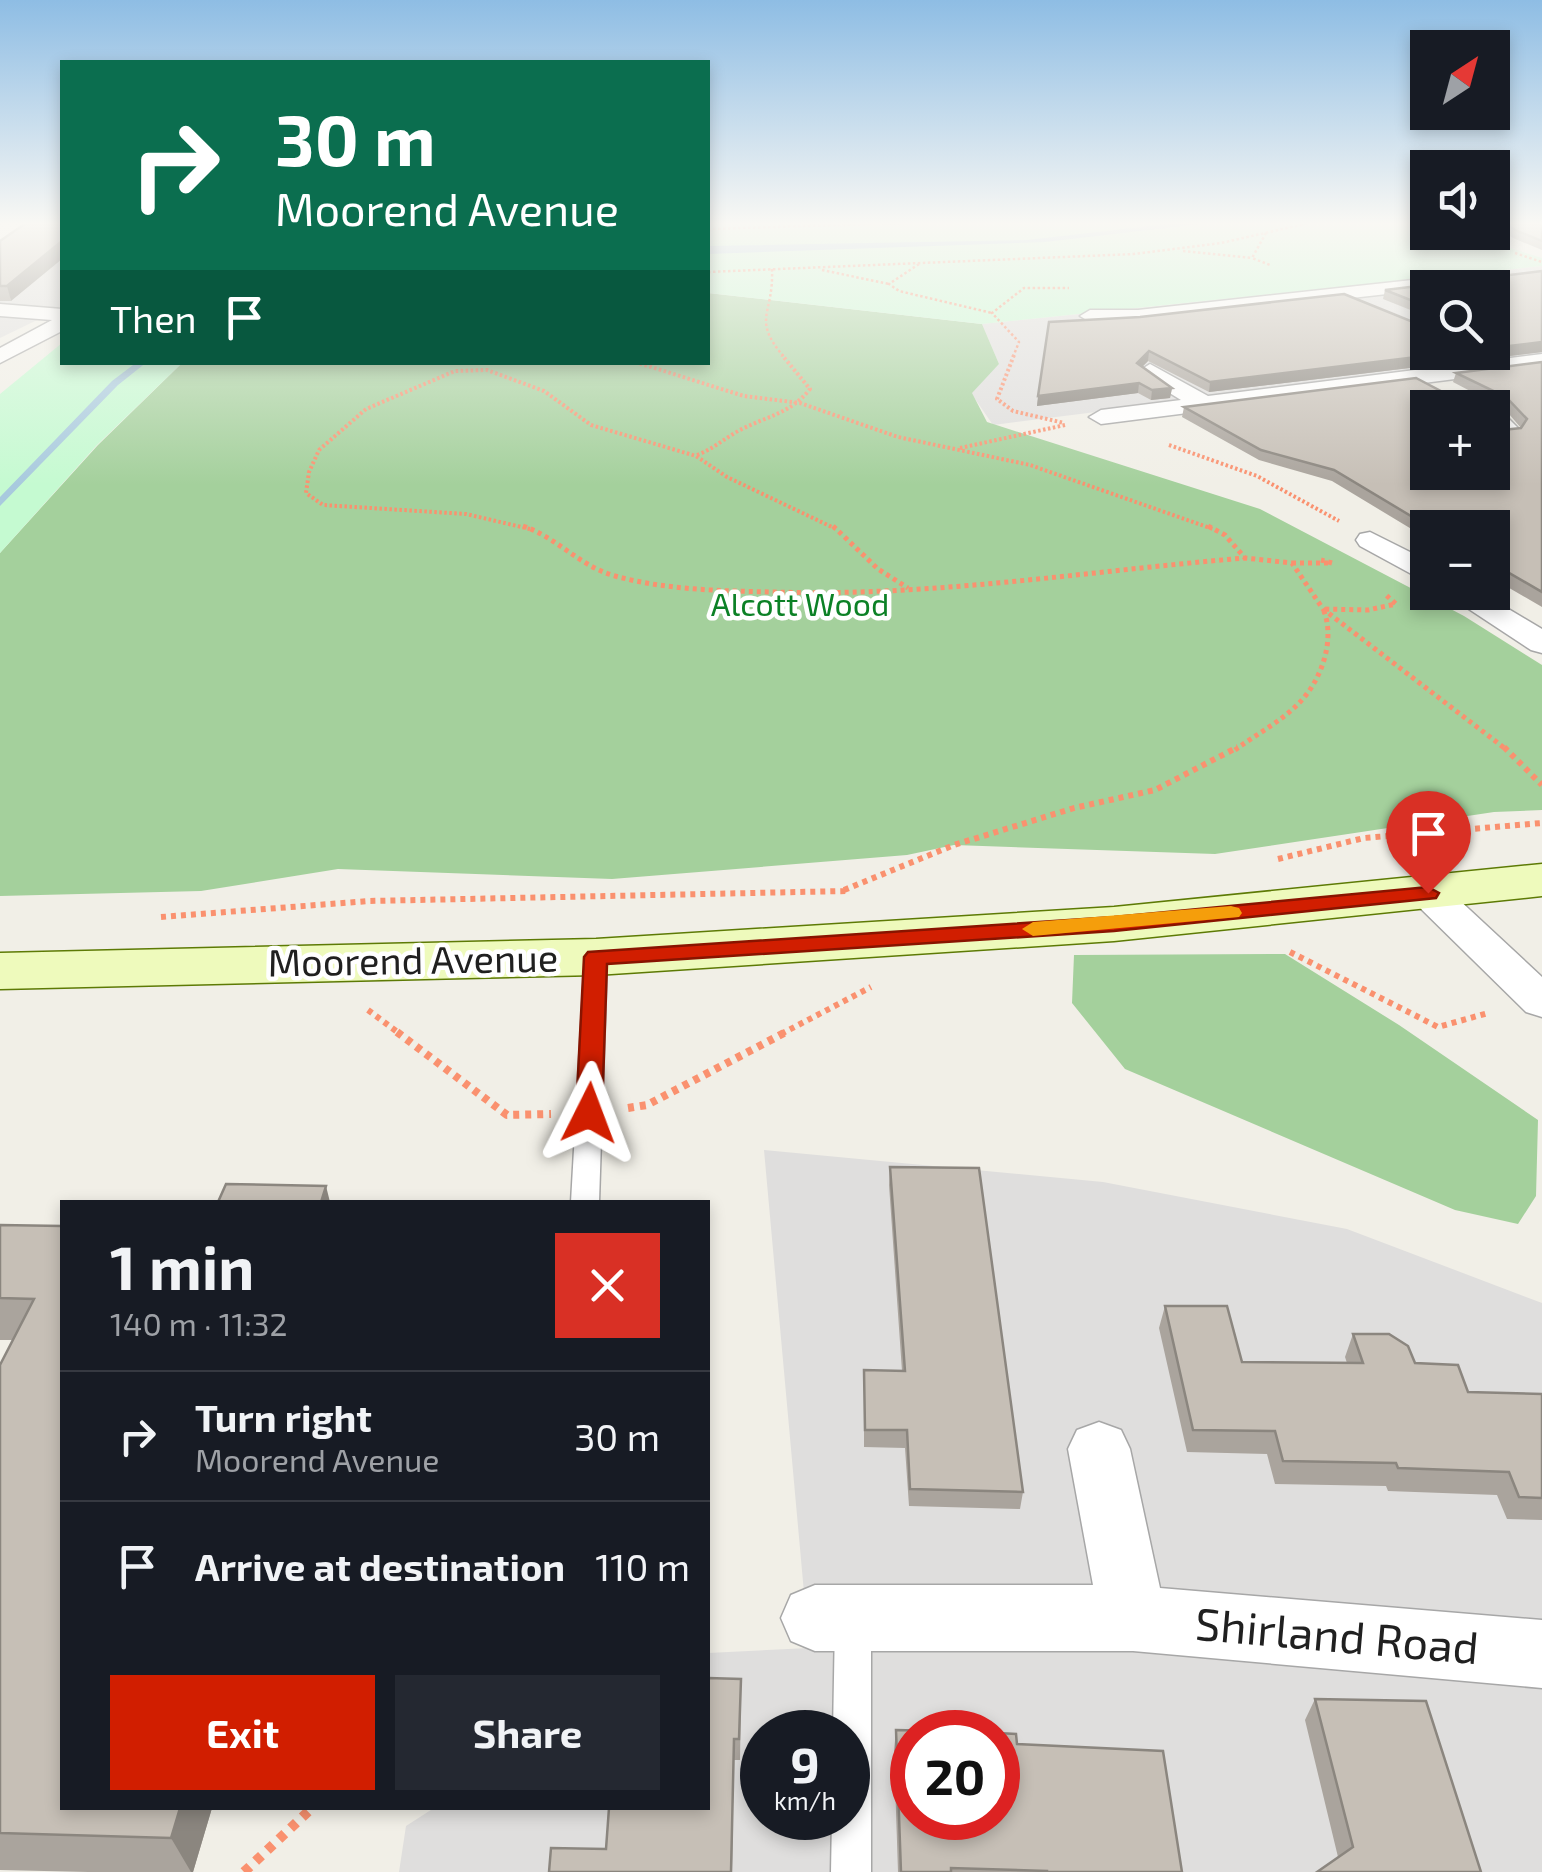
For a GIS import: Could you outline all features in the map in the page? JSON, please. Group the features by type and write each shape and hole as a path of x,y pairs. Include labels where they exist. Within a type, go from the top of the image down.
{"street":[{"path":"4,310 60,315"},
{"path":"1090,316 1191,310"},
{"path":"1138,316 1165,337"},
{"path":"0,357 60,324"},
{"path":"1101,418 1542,361"},
{"path":"1150,372 1204,404"},
{"path":"1422,379 1444,390"},
{"path":"1370,540 1410,563"},
{"path":"1488,610 1542,643"},
{"name":"Moorend Avenue","path":"0,971 596,957 1114,924 1542,880"},
{"path":"1428,893 1540,1000"},
{"path":"1099,1450 1132,1618"},
{"name":"Shirland Road","path":"834,1619 1132,1618 1539,1662"}],"lane":[{"path":"584,1200 596,957"},
{"path":"834,1619 851,1872"}],"path":[{"path":"696,456 717,449 745,428 787,416 810,389 767,337 764,322 768,310"},
{"path":"981,310 992,313"},
{"path":"461,365 366,408 341,428 319,450 308,472 306,492 323,505 498,519 553,536 564,552 590,570 656,584 864,594 908,588 1026,583 1245,558 1332,563 1321,560"},
{"path":"646,365 744,396 800,403 862,428 1030,465 1199,522 1225,535 1245,558"},
{"path":"455,371 499,372 544,391 591,425 614,435 696,456 728,476 831,524 878,570 908,588"},
{"path":"955,449 1101,418"},
{"path":"1154,442 1227,462 1294,493 1370,540"},
{"path":"840,891 954,845 1074,808 1155,790 1233,751 1301,702 1326,656 1330,627 1292,563"},
{"path":"1322,609 1368,610"},
{"path":"1322,609 1492,735 1542,785"},
{"path":"1269,860 1364,838 1542,823"},
{"path":"158,917 368,902 879,890"},
{"path":"1277,945 1438,1026 1540,1000"},
{"path":"358,1003 508,1115 589,1113 647,1105 873,986"},
{"path":"244,1872 310,1810"}],"shaded area":[{"path":"0,310 57,310 0,338"},
{"path":"1114,310 1410,310 1410,370 1431,370 993,425 971,393 999,364 982,324"},
{"path":"1510,310 1542,310 1542,356 1510,360"},
{"path":"764,1150 1103,1182 1347,1229 1542,1303 1542,1872 399,1872 406,1826 431,1810 710,1810 710,1653 809,1648"}],"green space":[{"name":"Alcott Wood","path":"710,310 861,310 982,324 999,364 972,393 987,422 1260,509 1410,588 1410,610 1453,610 1542,665 1542,810 1494,812 1215,854 954,845 907,855 612,879 338,869 201,891 0,896 0,553 98,445 180,365 710,365"},
{"path":"861,310 1114,310 982,324"},
{"path":"60,345 60,365 180,365 97,445 0,553 0,394"},
{"path":"1285,954 1399,1025 1538,1120 1536,1196 1518,1224 1455,1210 1125,1069 1072,1003 1074,955"}],"building":[{"path":"1199,310 1384,310 1410,321 1410,358 1210,382 1149,351 1137,363 1172,388 1152,390 1139,383 1038,396 1049,322"},
{"path":"1510,310 1542,310 1542,342 1510,346"},
{"path":"1542,362 1542,592 1510,573 1510,510 1410,510 1410,515 1334,470 1261,450 1184,407 1416,378 1439,390 1410,390 1410,490 1510,490 1510,429 1521,428 1527,419 1510,401 1510,390 1491,390 1456,373 1510,370 1510,366"},
{"path":"890,1167 979,1168 1023,1492 910,1489 907,1430 865,1430 864,1370 905,1371"},
{"path":"226,1184 326,1186 322,1200 219,1200"},
{"path":"0,1225 60,1226 60,1810 179,1810 171,1838 0,1833 0,1365 34,1299 0,1298"},
{"path":"1165,1306 1227,1306 1242,1362 1363,1363 1353,1334 1389,1334 1408,1346 1415,1363 1458,1365 1468,1392 1542,1394 1542,1498 1519,1497 1509,1472 1398,1468 1396,1463 1283,1461 1275,1431 1193,1430"},
{"path":"710,1678 741,1679 739,1739 734,1739 731,1872 549,1872 551,1848 606,1849 609,1810 710,1810"},
{"path":"1315,1699 1426,1701 1481,1872 1317,1872 1353,1847"},
{"path":"1020,1744 1163,1751 1182,1872 951,1868 951,1872 901,1872 900,1840 1020,1840"}],"waterway":[{"path":"0,503 115,383 139,365"}],"slow traffic":[{"path":"1033,929 1231,913"}],"route":[{"path":"589,1113 596,957 1114,924 1428,893"}]}
